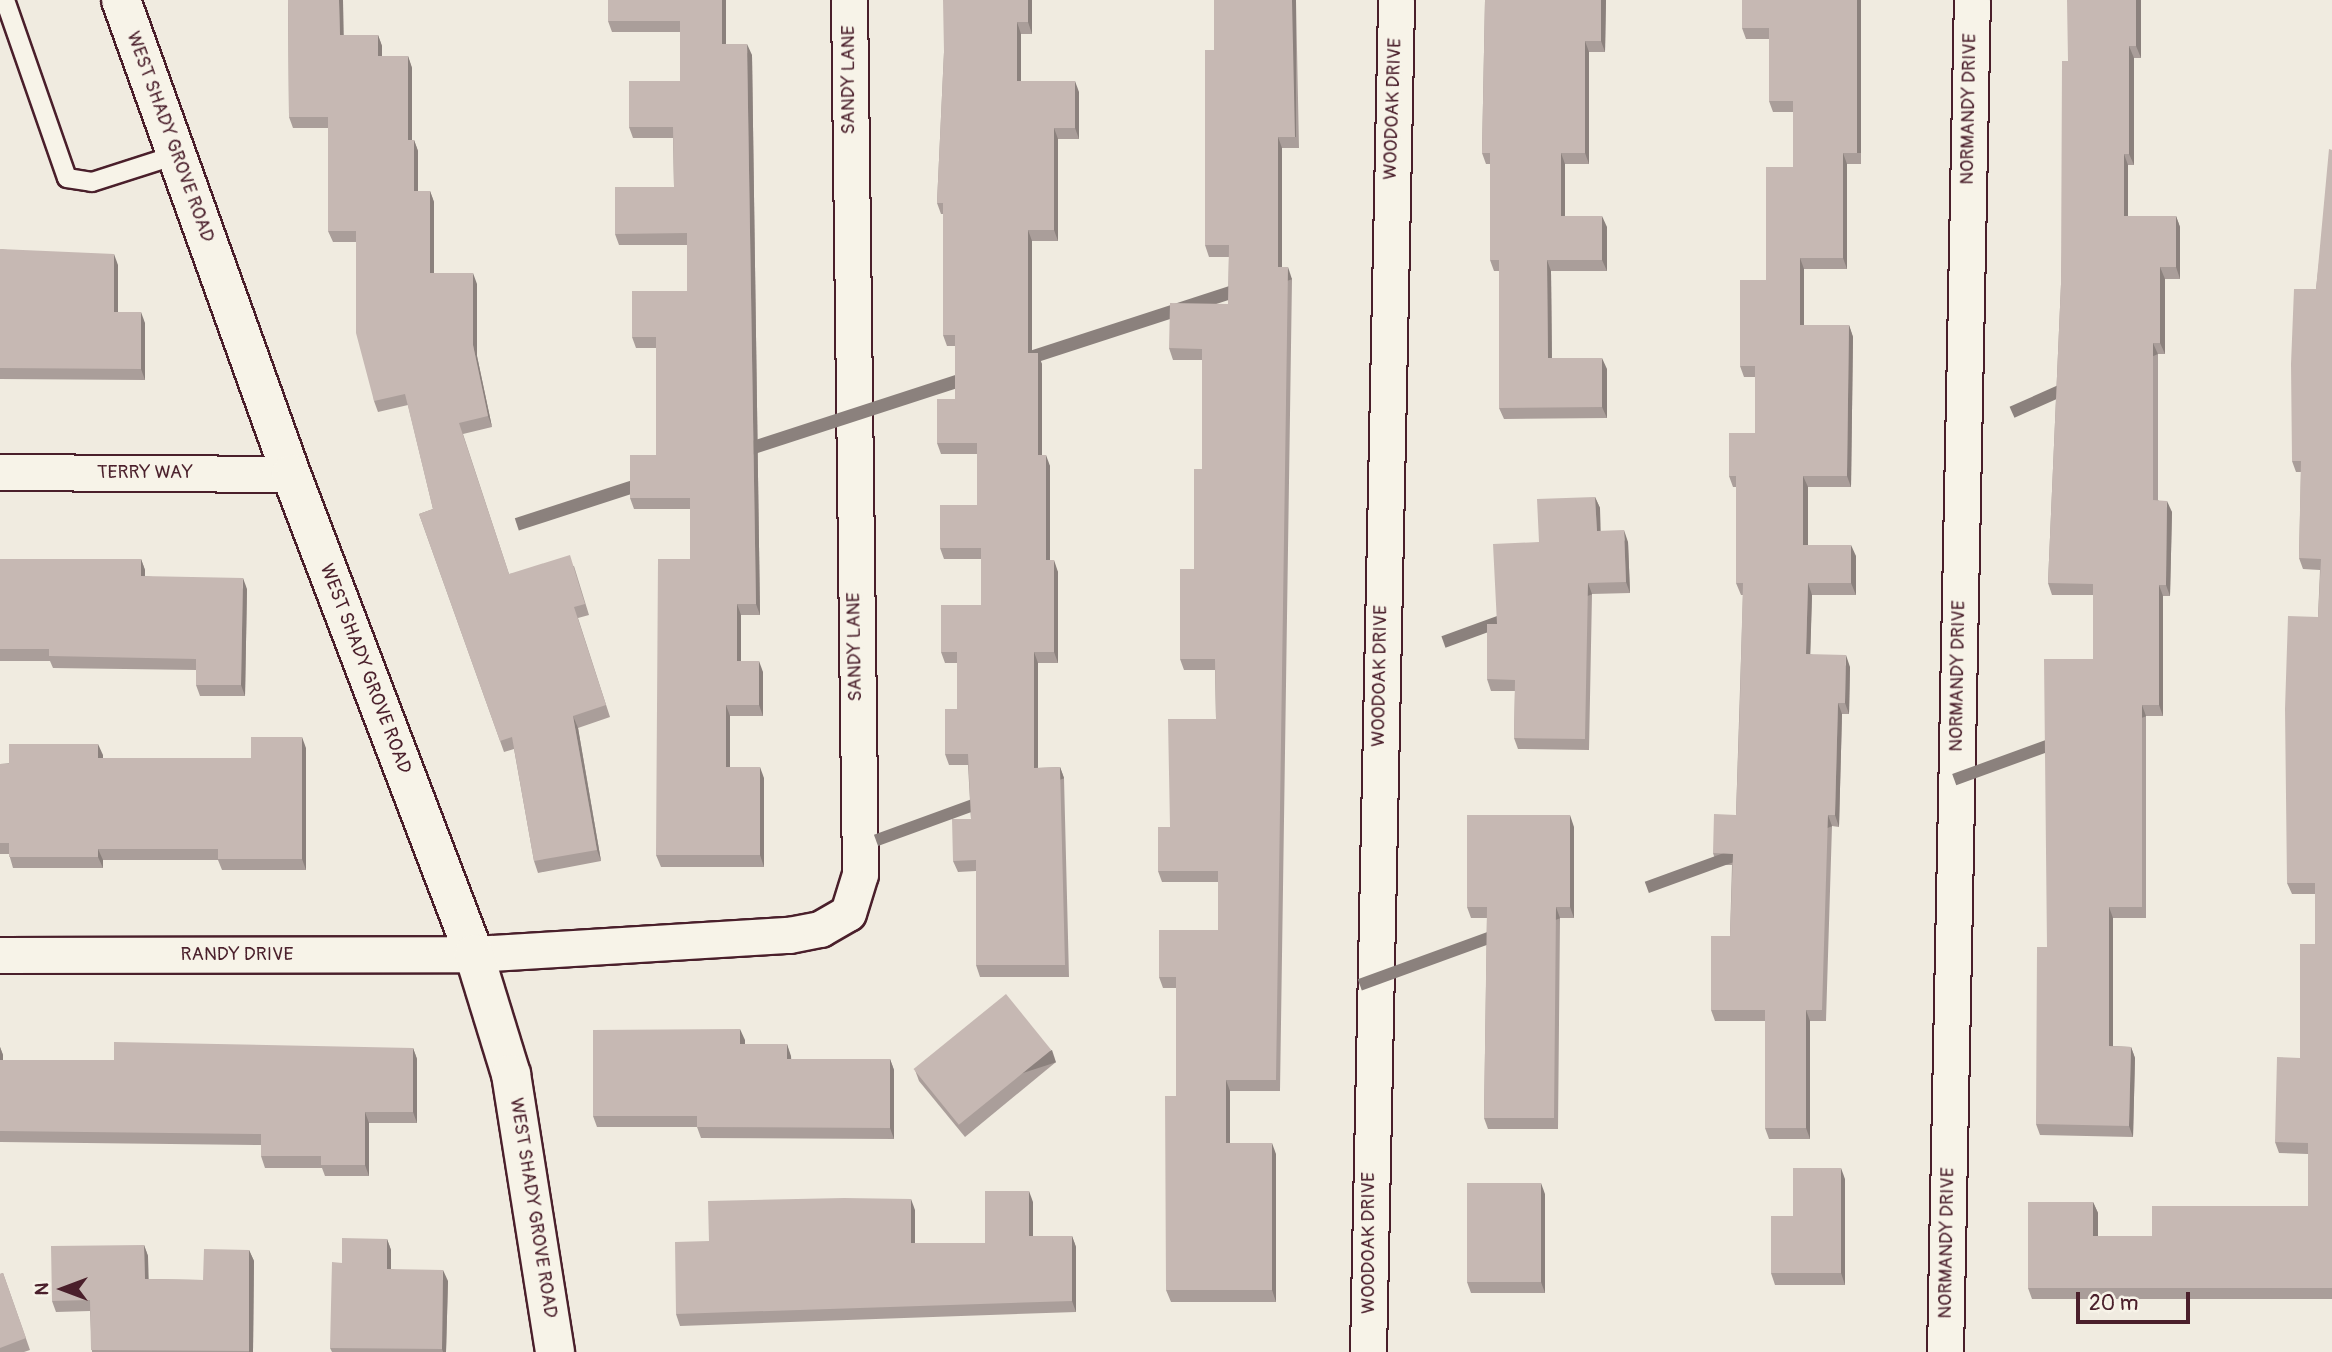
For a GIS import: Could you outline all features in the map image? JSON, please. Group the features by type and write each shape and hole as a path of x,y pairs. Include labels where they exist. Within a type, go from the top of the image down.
{"main road":[{"name":"WEST SHADY GROVE ROAD","path":"121,0 291,474 474,954 511,1074 555,1352"}],"street":[{"name":"SANDY LANE","path":"474,954 789,935 820,929 848,913 860,874 849,0"},
{"name":"WOODOAK DRIVE","path":"1368,1352 1396,0"},
{"name":"NORMANDY DRIVE","path":"1945,1352 1972,0"},
{"name":"TERRY WAY","path":"0,472 291,474"},
{"name":"RANDY DRIVE","path":"0,955 474,954"}],"lane":[{"path":"5,0 67,178 92,183 176,155"}],"building":[{"path":"288,0 339,0 340,35 378,35 378,56 408,56 408,140 414,140 414,191 430,191 430,273 473,273 473,345 488,416 459,423 509,574 570,555 585,604 574,607 606,705 573,716 597,850 534,861 512,737 500,741 419,514 433,509 405,394 374,401 356,333 356,231 328,231 328,117 289,117"},
{"path":"608,0 722,0 722,44 747,44 756,604 737,604 737,661 759,661 759,705 726,705 726,767 760,767 760,855 656,855 658,559 690,559 690,498 630,498 630,455 656,455 656,337 632,337 632,291 687,291 687,233 615,234 615,187 674,187 673,127 629,127 629,81 680,81 680,21 608,21"},
{"path":"943,0 1028,0 1028,22 1017,22 1017,81 1075,81 1075,128 1054,128 1054,230 1028,230 1028,353 1038,353 1038,455 1046,455 1046,560 1054,560 1054,652 1034,652 1034,768 1060,767 1065,965 976,965 976,860 953,861 952,819 971,819 968,754 945,754 945,709 957,709 957,652 941,652 941,605 981,605 981,548 940,548 940,505 977,505 977,443 937,443 937,399 955,399 955,335 943,335 943,203 937,203 944,52"},
{"path":"1214,0 1292,0 1295,137 1278,137 1278,267 1288,267 1276,1080 1226,1080 1226,1143 1272,1143 1272,1290 1166,1290 1165,1096 1176,1096 1176,977 1159,977 1159,930 1218,930 1218,871 1158,871 1158,827 1170,827 1168,719 1216,719 1215,659 1180,659 1180,569 1194,569 1194,469 1202,469 1202,349 1169,348 1170,303 1228,304 1229,245 1205,245 1205,50 1214,50"},
{"path":"1485,0 1601,0 1601,41 1585,41 1585,153 1561,153 1561,216 1602,216 1602,260 1547,260 1548,358 1602,358 1602,407 1499,408 1499,260 1490,260 1490,153 1482,153"},
{"path":"1742,0 1857,0 1857,153 1843,153 1843,258 1800,258 1800,325 1849,325 1847,476 1803,476 1803,545 1851,545 1851,583 1808,583 1806,654 1846,655 1845,703 1838,703 1835,815 1828,815 1822,1010 1806,1010 1806,1128 1765,1128 1765,1010 1711,1010 1711,936 1730,936 1733,854 1713,853 1714,814 1736,815 1740,699 1743,583 1736,583 1736,476 1729,476 1729,433 1755,433 1755,366 1740,366 1740,280 1766,280 1766,167 1793,167 1793,101 1769,101 1769,28 1742,28"},
{"path":"2067,0 2136,0 2136,46 2129,46 2129,154 2124,154 2124,216 2176,216 2176,267 2160,267 2160,343 2153,343 2153,500 2167,501 2166,585 2159,585 2159,705 2142,705 2142,907 2109,907 2109,1046 2131,1047 2129,1126 2036,1124 2037,947 2047,947 2044,659 2093,659 2093,584 2048,583 2061,284 2062,61 2068,61"},
{"path":"2329,149 2332,150 2332,1288 2028,1288 2028,1202 2093,1202 2093,1236 2152,1236 2152,1206 2308,1206 2308,1143 2275,1142 2277,1057 2300,1058 2300,944 2315,944 2315,883 2287,883 2285,709 2288,616 2318,617 2321,559 2299,558 2301,461 2292,461 2291,364 2294,289 2316,289"},
{"path":"0,249 114,254 114,312 141,312 141,369 0,368"},
{"path":"1595,497 1597,531 1624,530 1626,582 1588,583 1585,739 1514,738 1515,680 1487,679 1487,624 1497,624 1493,544 1539,542 1537,499"},
{"path":"0,559 141,559 141,576 243,578 241,685 196,685 196,659 49,656 49,649 0,649"},
{"path":"251,737 302,737 302,859 218,859 218,849 98,849 98,857 9,857 9,843 0,843 0,764 9,764 9,744 98,744 98,758 251,758"},
{"path":"1467,815 1570,815 1570,907 1556,907 1554,1118 1484,1118 1487,907 1467,907"},
{"path":"1006,994 1051,1050 959,1125 914,1069"},
{"path":"740,1029 740,1044 787,1044 787,1059 890,1059 890,1128 697,1127 697,1116 593,1116 593,1030"},
{"path":"114,1042 413,1048 413,1112 365,1112 365,1165 321,1165 321,1156 261,1156 261,1134 0,1131 0,1060 114,1060"},
{"path":"1793,1168 1841,1168 1841,1273 1771,1273 1771,1216 1793,1216"},
{"path":"1467,1183 1541,1183 1541,1282 1467,1282"},
{"path":"985,1191 1029,1191 1029,1236 1072,1236 1072,1301 676,1314 675,1242 709,1241 708,1201 911,1199 911,1243 985,1243"},
{"path":"342,1238 387,1239 387,1269 443,1270 442,1349 330,1348 332,1262 342,1263"},
{"path":"144,1245 145,1279 203,1280 204,1249 249,1250 249,1351 91,1350 90,1300 52,1301 51,1246"},
{"path":"3,1273 26,1338 0,1348 0,1274"}]}
